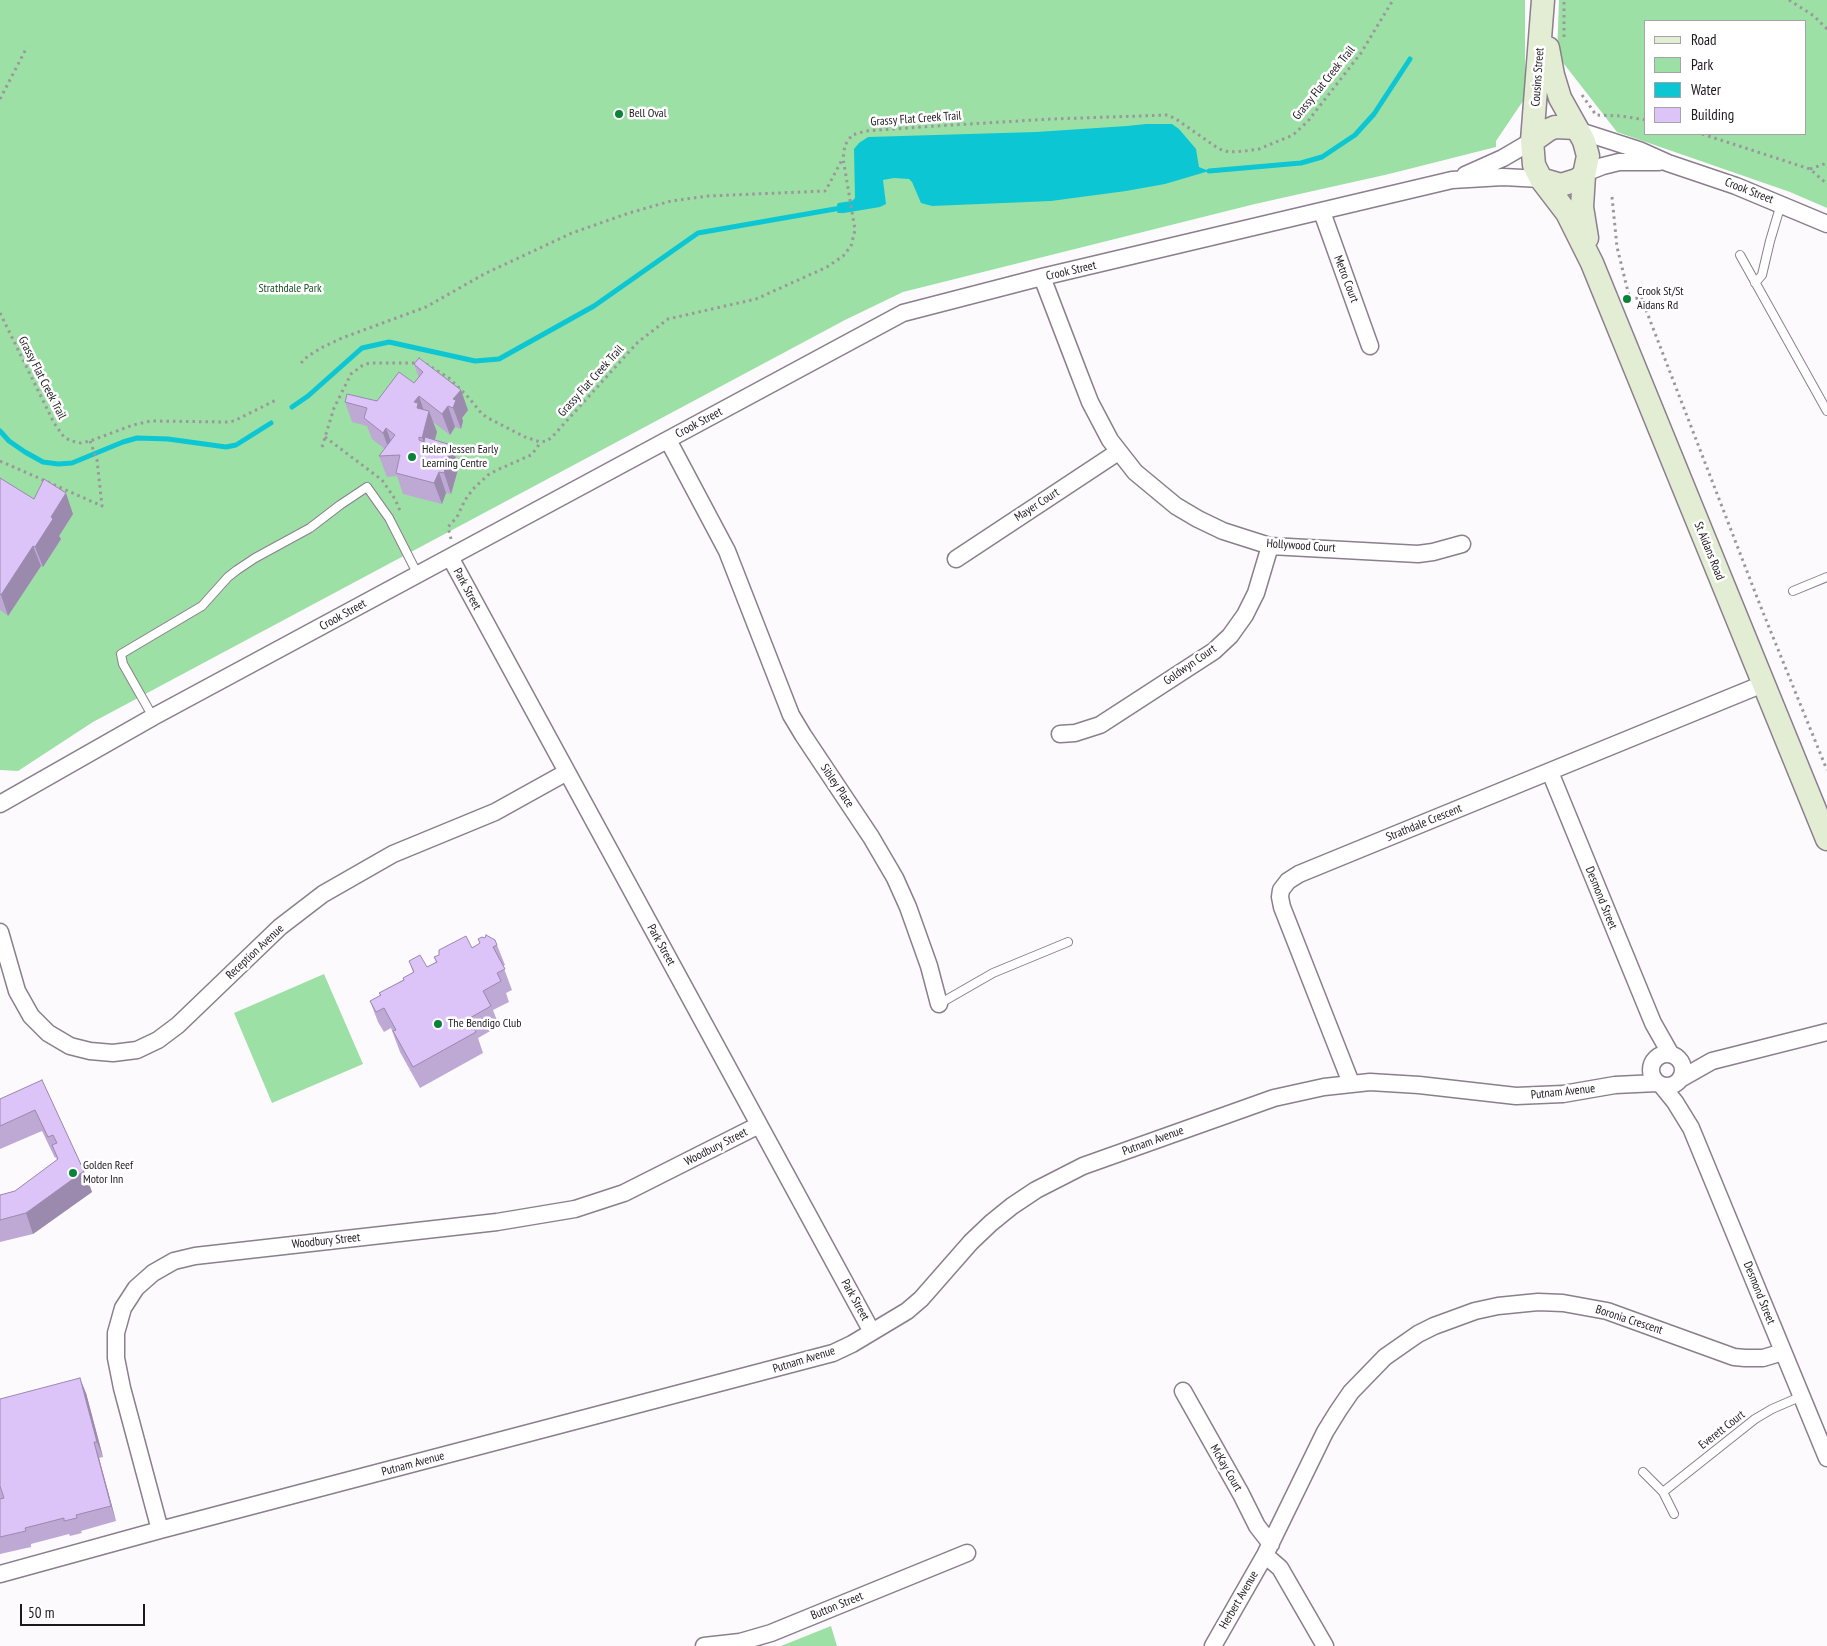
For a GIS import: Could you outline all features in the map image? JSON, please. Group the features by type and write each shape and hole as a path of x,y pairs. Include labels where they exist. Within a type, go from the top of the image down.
{"street":[{"name":"Cousins Street","path":"1543,7 1553,75 1560,98 1577,129"},
{"name":"Cousins Street","path":"1533,140 1543,7"},
{"path":"1555,127 1577,129 1587,148 1588,156 1584,174 1570,183 1561,184 1542,179 1534,166 1533,140 1555,127"},
{"name":"Crook Street","path":"1577,129 1736,186 1827,224"},
{"name":"Crook Street","path":"0,804 153,718 903,313 1452,180 1503,158 1533,140"},
{"name":"Crook Street","path":"1584,174 1619,162 1668,163"},
{"name":"St Aidans Road","path":"1584,174 1582,207 1592,263"},
{"name":"Crook Street","path":"1452,180 1496,177 1542,179"},
{"name":"St Aidans Road","path":"1542,179 1567,213 1592,263 1827,839"},
{"name":"Metro Court","path":"1322,212 1370,346"},
{"name":"Hollywood Court","path":"1042,278 1090,402 1103,428 1118,452 1135,472 1176,506 1223,531 1270,546 1418,554 1462,544"},
{"name":"Sibley Place","path":"668,440 727,550 791,715 871,837 895,878 923,949 939,1004"},
{"name":"Mayer Court","path":"956,559 1118,452"},
{"name":"Goldwyn Court","path":"1060,734 1075,733 1100,725 1214,651 1230,636 1245,615 1256,593 1270,546"},
{"name":"Park Street","path":"454,555 566,772 872,1332"},
{"name":"Strathdale Crescent","path":"1351,1083 1282,907 1280,897 1284,885 1299,874 1763,684"},
{"name":"Reception Avenue","path":"0,932 17,991 31,1016 48,1033 70,1046 90,1051 113,1053 137,1050 166,1035 275,932 323,894 393,854 511,804 566,772"},
{"name":"Desmond Street","path":"1550,772 1653,1023 1674,1056"},
{"name":"Desmond Street","path":"1653,1023 1654,1060"},
{"path":"1712,1061 1664,1054 1654,1060 1651,1070 1652,1075 1659,1084 1672,1086 1712,1061 1827,1032"},
{"path":"1674,1056 1683,1065 1681,1079"},
{"name":"Putnam Avenue","path":"1615,1086 1654,1060"},
{"name":"Desmond Street","path":"1681,1079 1691,1128"},
{"name":"Putnam Avenue","path":"0,1574 833,1352 907,1312 971,1242 991,1223 1028,1195 1060,1177 1083,1166 1251,1106 1298,1092 1351,1083 1387,1082 1516,1096 1563,1094 1615,1086 1659,1084"},
{"name":"Desmond Street","path":"1659,1084 1675,1102 1691,1128 1827,1458"},
{"name":"Woodbury Street","path":"160,1530 122,1388 116,1358 116,1333 123,1308 136,1288 153,1273 174,1261 194,1256 497,1222 576,1209 624,1193 759,1125"},
{"name":"Boronia Crescent","path":"1268,1549 1326,1432 1351,1392 1385,1357 1401,1345 1434,1326 1455,1317 1476,1310 1517,1303 1563,1303 1607,1311 1734,1357 1763,1358 1783,1352"},
{"name":"McKay Court","path":"1183,1391 1241,1494 1268,1549 1325,1646"},
{"name":"Herbert Avenue","path":"1213,1646 1268,1549"},
{"name":"Button Street","path":"704,1646 740,1642 771,1633 966,1553"}],"lane":[{"path":"1755,283 1762,275 1781,204"},
{"path":"1740,255 1827,411"},
{"path":"153,718 123,664 121,654 202,606 237,570 310,528 367,487 389,518 418,574"},
{"path":"1793,591 1827,578"},
{"name":"Sibley Place","path":"939,1004 993,972 1068,942"},
{"name":"Everett Court","path":"1663,1492 1756,1419 1782,1404 1802,1396"},
{"path":"1643,1472 1663,1492 1674,1514"}],"path":[{"name":"Grassy Flat Creek Trail","path":"454,555 448,530 460,513 468,495 488,475 531,455 540,442 547,441 553,436 638,342 668,319 756,299 835,262 843,256 851,246 855,230 843,151 848,139 857,132 1051,119 1168,115 1219,149 1229,152 1245,152 1292,135 1308,121 1361,53 1393,0"},
{"path":"1789,0 1814,16 1827,29"},
{"path":"0,99 27,47"},
{"path":"1596,115 1644,120"},
{"path":"1705,135 1810,168 1827,184"},
{"path":"301,363 308,356 329,344 426,307 486,273 555,240 581,230 671,201 708,196 824,191 844,158"},
{"path":"1810,168 1827,163"},
{"path":"1612,197 1617,247 1630,300 1641,297 1760,605 1827,770"},
{"name":"Grassy Flat Creek Trail","path":"0,313 54,424 64,436 72,441 81,443 90,441 132,425 151,421 234,421 278,399"},
{"path":"322,447 340,394 351,374 370,363 418,363 434,368 449,378 482,414 525,437 540,442"},
{"path":"325,437 382,480 395,498 401,513"},
{"path":"0,461 102,506 97,460 90,441"}],"green space":[{"name":"Strathdale Park","path":"0,0 1525,0 1525,98 1496,141 1496,147 1389,174 1255,204 903,292 845,320 93,722 18,771 0,770"},
{"path":"1559,0 1827,0 1827,208 1790,192 1617,132 1557,55"},
{"path":"324,974 363,1064 272,1103 234,1013"},
{"path":"831,1626 837,1646 781,1646"}],"water":[{"path":"1146,124 1172,124 1179,129 1196,149 1199,167 1209,171 1165,184 1051,201 932,206 921,203 909,179 894,178 883,180 886,204 880,207 844,213 838,213 835,209 838,203 852,201 855,198 854,149 868,137 1036,132"}],"building":[{"path":"419,358 461,390 453,399 456,400 453,408 448,406 442,414 419,396 414,402 418,403 417,408 429,411 422,438 419,437 419,440 424,442 425,437 451,445 444,473 439,472 434,483 396,473 400,455 379,456 395,435 386,428 383,433 364,418 367,408 345,402 347,394 377,401 399,372 414,383 423,372 414,364"},
{"path":"0,478 34,499 44,479 66,493 51,517 53,519 1,595 0,594"},
{"name":"The Bendigo Club","path":"486,935 495,940 497,945 493,947 505,969 497,973 501,981 483,991 491,1006 468,1019 476,1032 413,1067 393,1031 396,1030 384,1008 376,1012 370,1001 381,995 379,993 404,980 403,978 414,972 409,961 420,955 427,967 437,962 434,957 439,955 439,950 466,936 472,948 480,943 478,939 485,938"},
{"path":"42,1080 84,1171 26,1213 0,1220 0,1195 15,1191 58,1159 52,1145 57,1143 53,1135 48,1137 35,1110 0,1126 0,1099"},
{"path":"80,1378 111,1506 76,1515 77,1518 64,1521 64,1518 25,1528 26,1531 0,1537 0,1499 4,1498 0,1486 0,1399"}],"waterway":[{"path":"1209,171 1301,163 1322,157 1355,135 1374,114 1410,59"},
{"path":"292,407 308,396 362,348 389,342 475,361 499,359 594,306 698,233 835,209"},
{"path":"0,431 9,441 25,452 43,462 58,464 72,463 137,438 168,439 226,447 236,445 271,423"}],"place":[{"name":"Bell Oval","path":"619,114"},
{"name":"Crook St/St Aidans Rd","path":"1627,299"},
{"name":"Helen Jessen Early Learning Centre","path":"412,457"},
{"name":"The Bendigo Club","path":"438,1024"},
{"name":"Golden Reef Motor Inn","path":"73,1173"}]}
